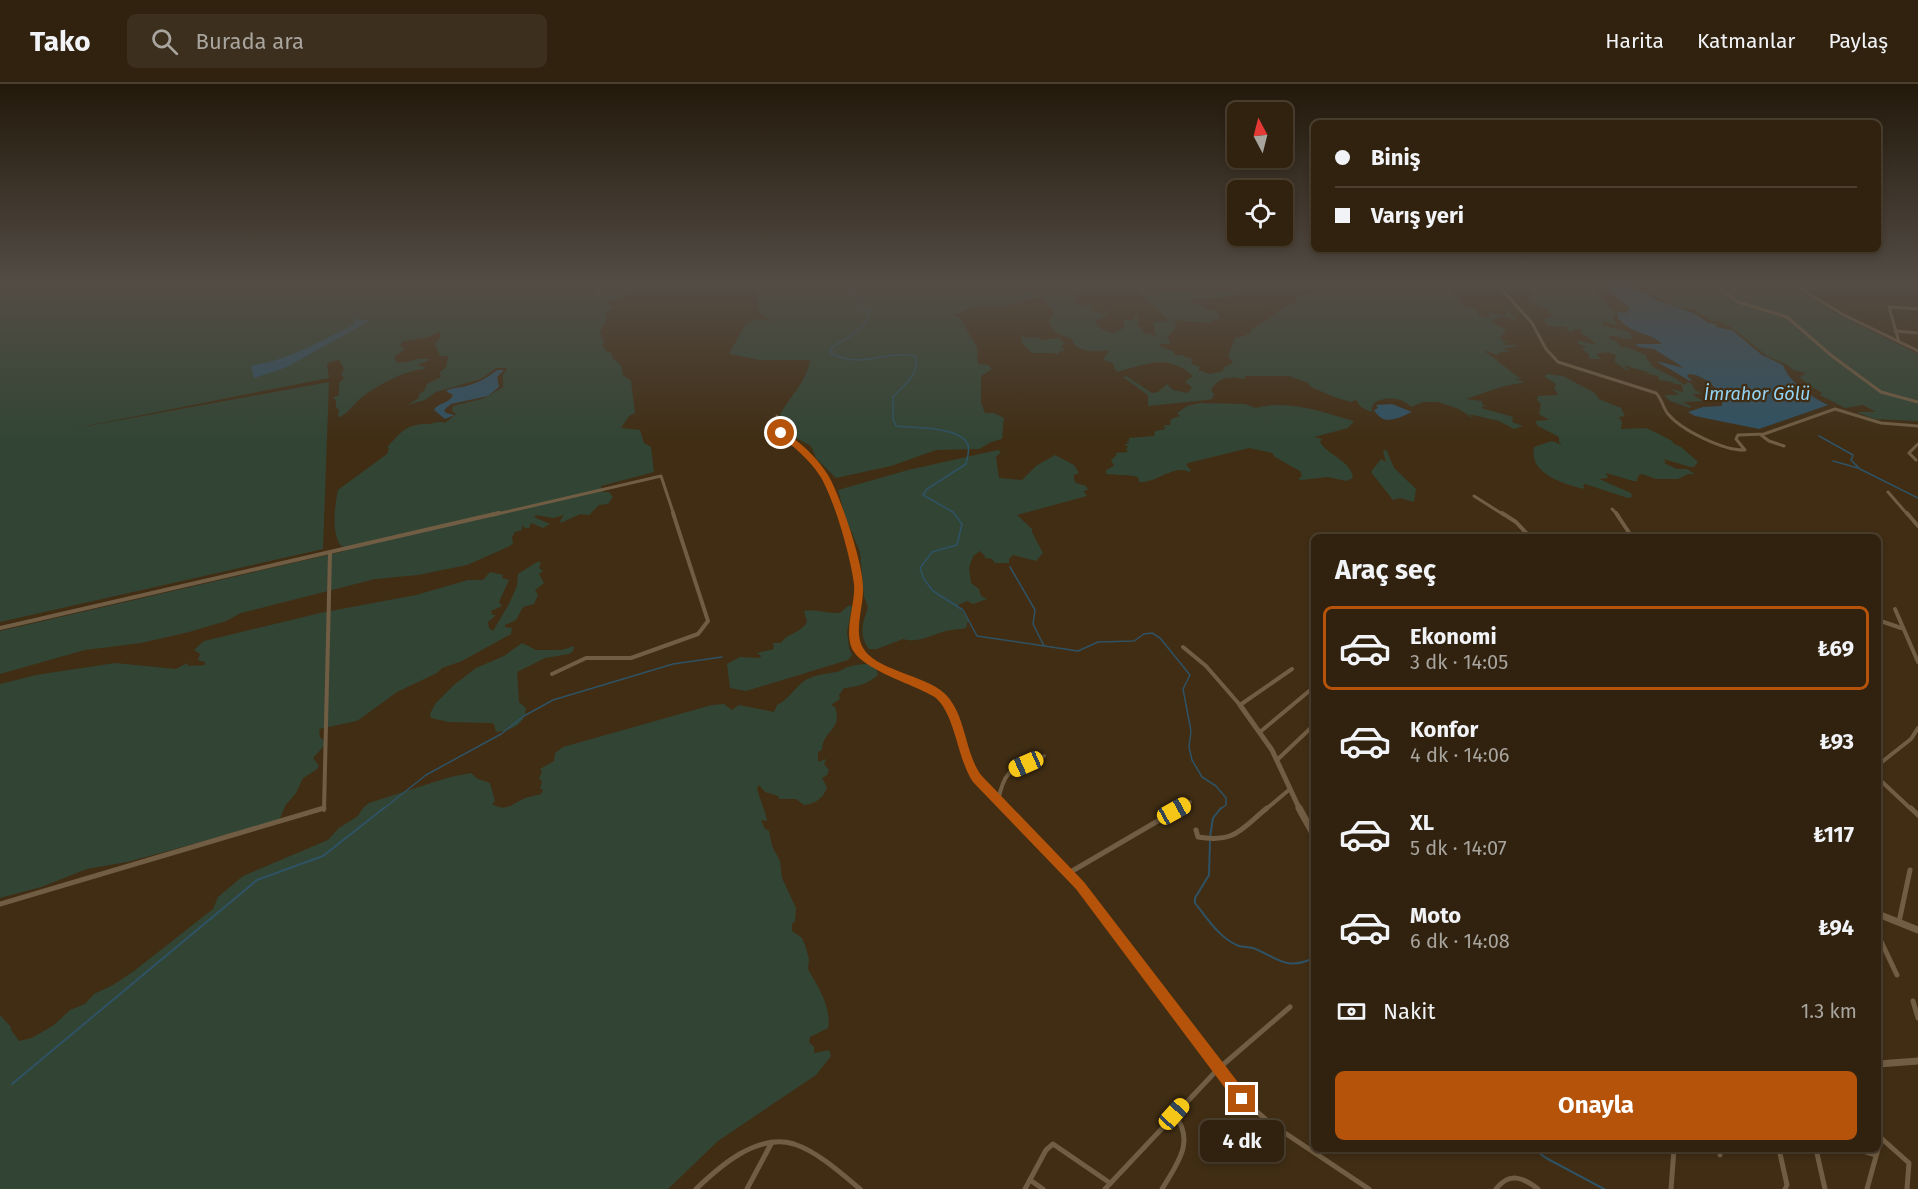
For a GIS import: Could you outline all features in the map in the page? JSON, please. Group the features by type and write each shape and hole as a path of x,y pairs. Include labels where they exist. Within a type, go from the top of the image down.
{"street":[{"path":"1540,337 1546,349 1562,364 1586,369 1656,393 1666,412 1677,422 1739,452 1745,450 1736,439 1738,435 1761,435 1835,409 1881,423 1918,426"},
{"path":"1810,337 1881,392 1918,402"},
{"path":"1889,337 1918,351"},
{"path":"1898,337 1900,342"},
{"path":"777,416 776,425 781,433 802,449 824,477 843,524 852,550 859,586 855,637 858,649 870,661 940,695 952,713 970,768 998,801 1080,886 1242,1099 1270,1123 1311,1150"},
{"path":"1761,435 1768,441 1784,446"},
{"path":"1916,460 1909,453 1918,444"},
{"path":"0,628 661,476 708,621 698,634 631,658 586,658 552,674"},
{"path":"1888,492 1918,525"},
{"path":"1474,496 1516,522 1527,534"},
{"path":"1612,509 1622,519 1630,534"},
{"path":"0,904 324,810 330,553"},
{"path":"1895,609 1901,628 1918,662"},
{"path":"1881,621 1901,628"},
{"path":"1183,647 1206,666 1260,732 1277,760 1311,829"},
{"path":"1240,705 1292,669"},
{"path":"1260,732 1311,690"},
{"path":"1277,760 1311,728"},
{"path":"1881,763 1911,739 1918,729"},
{"path":"998,801 1002,781 1008,772 1044,756"},
{"path":"1881,781 1918,815"},
{"path":"1196,830 1198,837 1215,840 1236,834 1290,789"},
{"path":"1067,874 1190,802"},
{"path":"1899,922 1910,870"},
{"path":"1881,915 1918,930"},
{"path":"1881,941 1897,975"},
{"path":"1913,1001 1918,1018"},
{"path":"1105,1189 1218,1069 1290,1007"},
{"path":"1881,1064 1918,1061"},
{"path":"1162,1189 1185,1144 1186,1134 1181,1121 1174,1114"},
{"path":"1881,1138 1909,1163 1907,1189"},
{"path":"747,1189 760,1168 771,1143"},
{"path":"696,1189 713,1172 742,1152 771,1143 792,1143 846,1177 860,1189"},
{"path":"1025,1189 1046,1150 1053,1144 1110,1183"},
{"path":"1314,1152 1369,1189"},
{"path":"1671,1189 1674,1152"},
{"path":"1780,1152 1786,1187 1793,1189"},
{"path":"1817,1152 1825,1189"},
{"path":"1867,1189 1877,1152"},
{"path":"1496,1189 1503,1179 1514,1176 1529,1181 1538,1189"},
{"path":"1030,1180 1043,1189"}],"green space":[{"path":"0,337 430,337 403,341 400,346 405,349 394,357 397,362 401,363 422,359 430,360 417,365 425,369 400,375 382,384 361,398 340,417 336,400 333,398 339,395 339,383 344,378 341,374 344,369 339,360 327,365 329,378 71,429 329,382 323,549 0,622"},
{"path":"602,337 604,343 602,346 608,352 613,352 610,353 612,358 621,365 623,375 631,381 635,413 629,416 621,428 640,430 644,443 651,447 654,472 601,486 603,492 609,492 613,497 608,504 599,505 589,515 580,514 561,523 564,515 553,518 536,515 534,517 550,524 543,528 531,523 529,528 522,525 522,530 515,532 512,537 513,543 510,546 467,565 418,575 375,579 241,613 226,621 189,632 141,643 85,650 0,674 0,631 345,551 346,547 341,546 338,540 335,526 338,490 387,454 389,448 387,447 404,430 420,424 445,423 456,414 452,411 453,406 485,398 503,387 503,375 507,368 496,368 481,379 436,392 425,400 408,405 419,398 419,394 424,391 427,384 441,377 440,372 446,368 448,356 440,356 435,344 440,338"},
{"path":"739,337 971,337 977,347 978,364 988,365 992,369 981,376 981,403 985,413 994,413 1004,418 1002,439 979,449 936,450 891,466 836,478 816,458 811,446 785,432 779,417 805,376 810,360 760,360 729,354"},
{"path":"1021,337 1038,337 1040,340 1059,338 1064,343 1061,347 1066,350 1058,352 1059,355 1032,353 1022,343"},
{"path":"1066,337 1167,337 1170,340 1169,344 1158,344 1173,351 1175,355 1191,358 1192,364 1200,367 1198,370 1209,374 1223,371 1224,367 1233,363 1228,356 1235,338 1240,337 1501,337 1510,343 1503,342 1504,345 1519,345 1504,349 1509,352 1501,352 1497,355 1483,350 1521,379 1514,379 1525,382 1501,387 1466,399 1482,401 1482,404 1488,407 1481,408 1513,417 1512,422 1523,426 1514,429 1499,421 1469,414 1473,417 1471,417 1459,409 1438,402 1423,402 1411,407 1398,399 1383,399 1374,403 1371,412 1361,407 1356,400 1351,402 1334,397 1289,376 1225,378 1214,385 1211,390 1214,394 1212,399 1148,406 1148,395 1123,377 1126,376 1152,393 1158,392 1167,384 1173,390 1188,393 1192,387 1185,382 1193,376 1174,365 1157,362 1117,372 1112,363 1103,360 1109,350 1082,349 1074,344 1072,339"},
{"path":"1587,337 1610,337 1609,339 1616,341 1622,348 1627,347 1646,355 1647,360 1652,363 1649,364 1684,385 1688,382 1692,384 1694,389 1702,394 1692,394 1703,401 1683,402 1692,407 1690,408 1670,401 1664,395 1679,395 1671,389 1683,392 1682,385 1659,380 1658,376 1645,373 1651,373 1622,365 1630,370 1626,370 1615,362 1617,356 1607,352 1596,354 1601,359 1590,359 1588,353 1582,349 1586,347 1577,340 1596,345"},
{"path":"1743,337 1883,337 1918,354 1918,421 1874,419 1856,412 1876,412 1863,405 1845,408 1820,395 1822,393 1805,382 1800,377 1806,373 1793,370 1788,365 1767,356"},
{"path":"1546,374 1563,376 1595,393 1599,399 1621,408 1625,416 1619,417 1622,422 1621,429 1646,428 1681,447 1698,462 1694,467 1664,459 1666,462 1664,463 1677,469 1687,469 1695,474 1688,474 1678,479 1656,479 1642,474 1638,476 1637,481 1633,481 1606,473 1608,478 1599,479 1631,493 1632,497 1628,498 1585,484 1583,485 1585,489 1577,487 1550,477 1542,471 1534,456 1534,447 1552,441 1562,445 1559,437 1538,426 1535,421 1549,420 1539,414 1541,404 1537,400 1538,396 1558,395 1554,388 1556,384 1545,377"},
{"path":"1200,403 1245,404 1256,408 1292,406 1354,421 1348,428 1314,437 1322,439 1320,442 1324,447 1344,462 1353,478 1347,481 1327,477 1298,479 1302,476 1300,471 1272,453 1249,448 1188,463 1186,465 1191,470 1189,472 1177,470 1145,482 1139,482 1138,477 1134,476 1106,474 1106,470 1114,466 1111,460 1117,455 1115,453 1128,452 1126,449 1128,447 1124,444 1129,444 1126,442 1129,438 1154,436 1155,431 1165,429 1164,425 1170,425 1171,419 1180,416 1177,413 1187,406"},
{"path":"1386,449 1394,468 1416,489 1414,502 1400,498 1393,500 1371,472 1381,459 1386,462 1383,452"},
{"path":"998,450 1001,452 996,457 999,478 1022,480 1036,466 1055,455 1074,465 1079,473 1074,475 1074,480 1086,486 1088,490 1083,491 1087,496 1017,515 1032,529 1043,553 1036,561 1013,555 1009,563 995,563 992,559 985,558 980,551 973,556 969,568 971,583 979,589 981,596 987,599 973,604 967,601 958,605 968,620 966,628 920,639 903,639 877,649 869,649 863,633 863,623 868,607 864,597 860,552 846,519 838,490 908,470"},
{"path":"537,562 541,562 539,568 543,571 539,574 544,583 535,590 538,595 534,604 523,607 516,620 505,625 505,627 512,628 511,634 462,661 442,668 437,673 397,692 357,721 319,729 320,737 325,741 324,746 313,758 319,766 303,778 296,793 285,806 279,821 127,862 87,869 41,887 0,898 0,684 36,675 115,663 176,669 187,663 188,666 205,665 205,662 198,660 200,654 194,650 204,641 320,613 416,595 468,580 483,580 490,572 503,575 502,578 509,580 499,602 502,606 491,611 492,615 496,615 488,622 489,628 493,631 517,586 518,574"},
{"path":"849,605 852,607 847,632 852,655 848,660 746,691 730,688 727,664 740,657 760,658 761,656 757,653 774,649 773,643 781,643 804,626 807,622 804,611 840,613"},
{"path":"522,643 536,650 562,650 574,646 573,651 569,654 545,658 517,672 519,702 526,708 523,719 517,726 496,732 494,724 490,723 448,722 431,718 430,714 435,704 455,684 476,668 504,656"},
{"path":"867,664 876,667 878,675 862,684 844,688 839,695 840,699 831,705 835,707 837,715 835,726 823,743 822,750 818,752 818,762 826,759 824,764 829,770 822,778 827,787 821,797 815,802 804,805 796,799 779,799 778,796 765,792 759,785 757,788 767,821 761,820 765,829 769,831 772,846 780,861 782,878 796,908 792,931 802,938 809,959 808,969 828,1013 828,1028 810,1037 809,1042 814,1047 814,1053 829,1050 831,1056 816,1075 718,1141 668,1189 0,1189 0,1015 11,1027 19,1041 32,1038 54,1025 70,1010 85,1004 94,994 134,971 213,909 218,897 243,876 328,840 339,828 358,816 369,803 450,777 471,773 478,779 490,783 495,801 492,804 507,807 525,798 541,794 543,790 540,788 542,782 539,778 542,772 540,769 554,761 555,753 563,747 712,705 724,704 732,710 739,705 774,712 777,705 804,681 819,675"}],"water":[{"path":"329,337 341,337 287,367 254,378 251,365 277,360"},
{"name":"İmrahor Gölü","path":"1651,337 1740,337 1762,355 1783,365 1790,377 1801,388 1828,405 1759,429 1695,416 1688,412 1703,407 1722,406 1720,395 1706,380 1689,374 1687,376 1692,381 1690,381 1656,361 1684,368 1654,349 1639,347 1635,344 1662,344"},
{"path":"497,370 504,370 497,377 499,387 488,396 451,404 444,410 454,415 445,419 434,410 453,395 446,391 475,383"},
{"path":"1392,404 1412,412 1387,420 1374,410 1378,408 1376,405"}],"waterway":[{"path":"850,337 830,349 832,354 854,360 893,355 915,356 914,374 893,397 893,419 896,426 947,431 964,439 968,445 966,464 927,489 923,495 953,512 962,524 957,545 932,552 920,568 924,579 933,591 963,610 977,636 1044,646"},
{"path":"1819,436 1853,455 1851,460 1860,469 1918,498"},
{"path":"1833,461 1858,468"},
{"path":"1010,567 1035,610 1033,624 1044,646"},
{"path":"1044,646 1078,651 1098,642 1134,641 1144,634 1152,633 1160,638 1190,675 1183,689 1191,731 1189,747 1192,760 1202,777 1216,786 1226,798 1226,805 1220,809"},
{"path":"382,810 426,775 501,734 524,716 553,700 673,664 722,657"},
{"path":"12,1084 257,880 323,856 384,808"},
{"path":"1210,837 1213,818 1220,809"},
{"path":"1210,841 1209,875 1195,898 1195,903 1214,928 1232,943 1253,948 1282,962 1296,963 1311,959"},
{"path":"1538,1152 1604,1189"}],"route":[{"path":"781,433 813,460 824,477 843,524 852,550 859,586 855,637 858,649 870,661 936,691 940,695 952,713 970,768 977,778 1080,886 1242,1099"}]}
